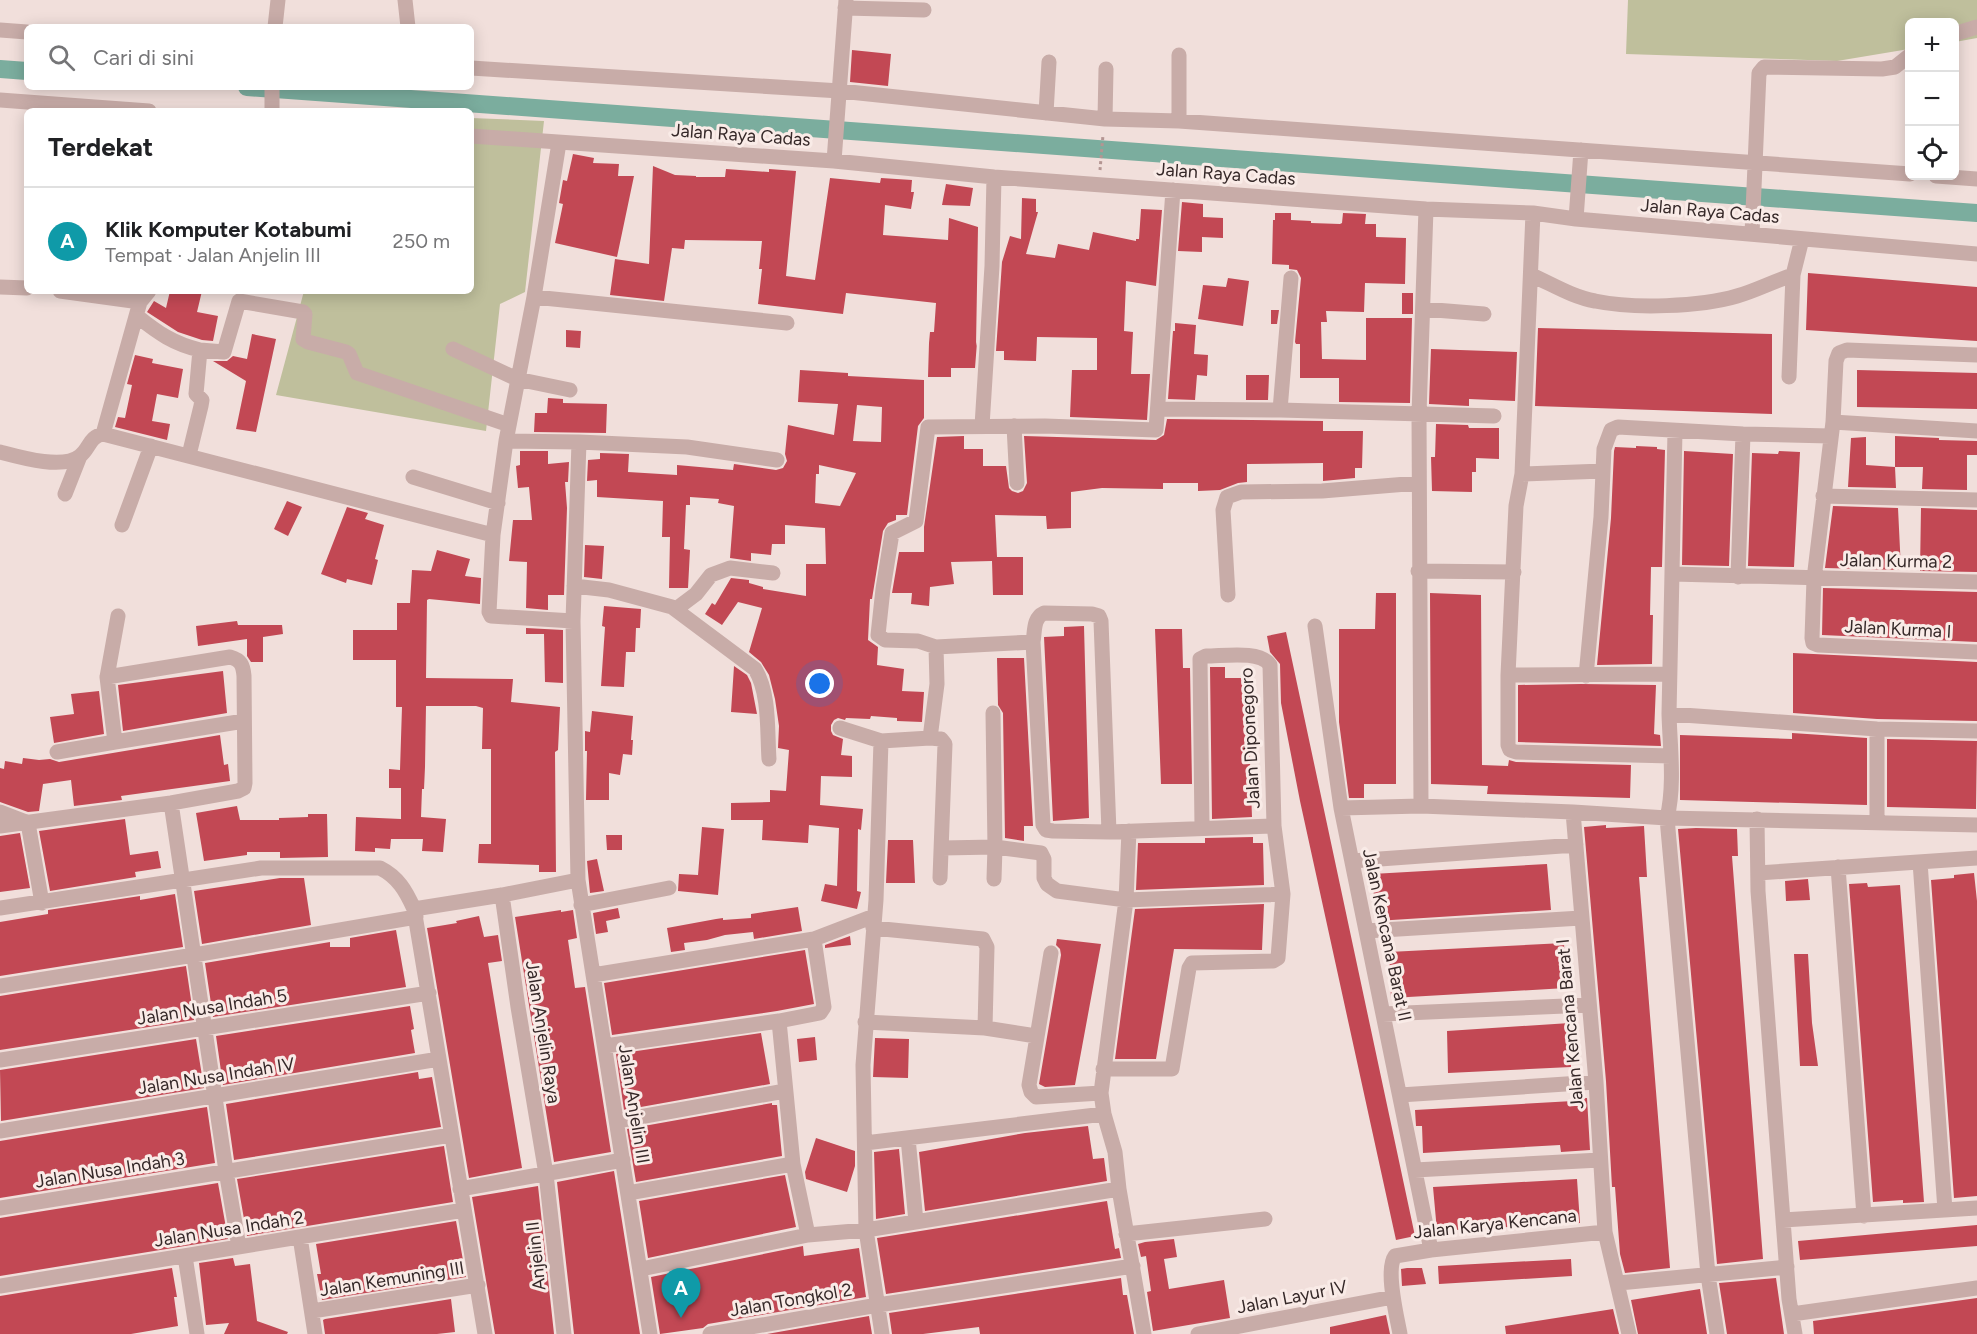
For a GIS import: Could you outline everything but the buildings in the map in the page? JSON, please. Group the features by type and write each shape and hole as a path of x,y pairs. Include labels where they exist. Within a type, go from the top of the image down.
{"street":[{"path":"276,24 278,0"},
{"path":"405,0 408,24"},
{"path":"835,158 845,4 924,10"},
{"path":"1959,32 1977,27"},
{"path":"0,30 24,32"},
{"path":"1179,55 1179,121"},
{"path":"1753,229 1761,69 1764,67 1882,69 1895,67 1905,59"},
{"path":"1046,113 1049,62"},
{"path":"474,68 840,94 1046,113 1104,126 1179,121 1755,168 1905,174"},
{"path":"1104,126 1106,69"},
{"path":"272,90 272,108"},
{"path":"0,100 108,108"},
{"name":"Jalan Raya Cadas","path":"474,136 835,158 994,177 1426,209 1533,213 1577,212 1753,229 1802,239 1977,254"},
{"path":"559,143 534,297 508,425 494,535 489,612 491,616 573,621"},
{"path":"1577,212 1581,152"},
{"path":"982,426 992,266 994,177"},
{"path":"1959,178 1977,179"},
{"path":"1033,642 936,647 918,641 885,640 878,635 892,533 916,521 928,427 1014,426 1156,430 1173,190"},
{"path":"1421,806 1418,571 1419,414 1426,209"},
{"path":"1533,213 1522,474 1516,506 1508,675 1508,746 1510,750 1516,752 1671,756"},
{"path":"1789,377 1793,275 1802,239"},
{"path":"1531,275 1573,295 1594,301 1623,304 1702,303 1728,298 1793,275"},
{"path":"1280,410 1291,278"},
{"path":"0,287 24,288"},
{"path":"80,294 142,303"},
{"path":"534,297 787,323"},
{"path":"142,303 155,331 181,346 224,352 239,301 303,312 305,314 303,339 346,352 357,373 508,425"},
{"path":"103,434 122,362 142,303"},
{"path":"1423,309 1484,314"},
{"path":"453,349 517,379 570,390"},
{"path":"189,455 202,399 196,394 200,350"},
{"path":"1814,579 1831,429 1836,361 1839,353 1847,350 1977,355"},
{"path":"1158,409 1494,416"},
{"path":"1014,426 1017,483"},
{"path":"1586,676 1604,471 1604,448 1611,430 1618,427 1743,434 1831,429 1977,431"},
{"path":"1675,431 1668,714 1671,756 1670,805 1667,818 1708,1275 1717,1334"},
{"path":"65,494 80,456 93,438 103,434 494,535"},
{"path":"1738,577 1743,434"},
{"path":"506,441 687,447 777,460"},
{"name":"Jalan Anjelin III","path":"579,442 573,621 578,880 650,1334"},
{"path":"122,525 151,446"},
{"path":"0,452 39,461 65,462 80,456"},
{"path":"1522,474 1604,471"},
{"path":"413,477 498,502"},
{"path":"1228,595 1223,510 1227,497 1241,492 1322,491 1419,483"},
{"path":"1823,496 1977,500"},
{"path":"676,609 696,594 711,575 730,568 773,573"},
{"path":"1418,571 1514,572"},
{"name":"Jalan Kurma 2","path":"1672,574 1977,582"},
{"name":"Jalan Kurma I","path":"1814,579 1813,643 1977,652"},
{"path":"574,586 609,590 676,609 755,669 759,675 765,700 769,759"},
{"path":"1103,1069 1172,1069 1189,968 1192,963 1274,961 1278,958 1283,894 1274,826 1109,832 1046,830 1043,825 1033,642 1036,619 1038,615 1044,613 1092,614 1099,616 1101,621 1109,832"},
{"path":"116,742 107,677 118,616"},
{"name":"Jalan Kencana Barat II","path":"1315,627 1341,808 1431,1250"},
{"path":"930,738 937,684 936,647"},
{"name":"Jalan Diponegoro","path":"1202,827 1200,659 1206,656 1257,656 1266,658 1270,664 1274,826"},
{"path":"0,826 171,803 244,788 244,676 242,663 238,659 230,657 107,677"},
{"path":"1508,675 1669,674"},
{"path":"993,713 994,879"},
{"path":"1668,714 1877,729 1977,731"},
{"path":"57,752 244,721"},
{"path":"840,728 881,741 930,738 941,739 945,744 940,878"},
{"path":"1877,729 1877,822"},
{"path":"881,741 873,922 863,1065 866,1230 882,1334"},
{"path":"171,803 206,1028 214,1096 239,1247"},
{"path":"1341,808 1421,806 1667,818 1977,825"},
{"path":"0,812 28,823"},
{"name":"Jalan Kencana Barat I","path":"1573,812 1596,1082 1605,1232 1629,1334"},
{"path":"1757,819 1758,873 1783,1220 1795,1334"},
{"path":"28,823 42,903"},
{"path":"1129,831 1126,900 1101,1093 1104,1114 1115,1152 1126,1234 1144,1334"},
{"path":"1352,861 1576,845"},
{"path":"942,848 994,847 1041,853 1044,859 1044,878 1047,884 1057,891 1126,900 1283,894"},
{"path":"1758,873 1977,858"},
{"path":"1920,862 1945,1210"},
{"path":"1838,867 1864,1216"},
{"path":"0,908 261,868 380,868 392,874 398,880 415,913 485,1334"},
{"path":"0,986 194,955 578,880"},
{"path":"581,905 669,888"},
{"name":"Jalan Anjelin Raya","path":"502,895 546,1174"},
{"path":"1366,931 1581,918"},
{"path":"593,975 814,939 873,922 983,939 987,947 985,1029"},
{"path":"605,1047 817,1014 822,1011 824,1004 814,939"},
{"path":"1051,953 1036,1036 1029,1085 1031,1092 1036,1097 1101,1093"},
{"name":"Jalan Nusa Indah 5","path":"0,1060 429,993"},
{"path":"1383,1014 1589,1005"},
{"path":"779,1021 793,1164 808,1235"},
{"path":"865,1022 985,1029 1036,1036"},
{"name":"Jalan Nusa Indah IV","path":"0,1131 439,1059"},
{"path":"1400,1095 1596,1082"},
{"path":"617,1121 785,1091"},
{"path":"865,1143 1104,1114"},
{"name":"Jalan Nusa Indah 3","path":"0,1208 451,1135"},
{"path":"908,1138 916,1221"},
{"path":"460,1189 623,1160"},
{"path":"1416,1170 1600,1160"},
{"path":"628,1193 793,1164"},
{"name":"Anjelin II","path":"546,1174 564,1334"},
{"path":"641,1269 808,1235 866,1230 1119,1189"},
{"path":"1783,1220 1977,1208"},
{"name":"Jalan Nusa Indah 2","path":"0,1286 464,1210"},
{"path":"1126,1234 1265,1219"},
{"name":"Jalan Karya Kencana","path":"1393,1297 1392,1259 1402,1254 1605,1232"},
{"path":"300,1237 315,1334"},
{"path":"185,1256 196,1334"},
{"name":"Jalan Tongkol 2","path":"710,1334 878,1305 1132,1266"},
{"path":"1618,1283 1787,1267"},
{"name":"Jalan Kemuning III","path":"312,1311 478,1285"},
{"path":"1792,1314 1977,1288"},
{"path":"1393,1297 1400,1334"},
{"name":"Jalan Layur IV","path":"1198,1334 1266,1323 1393,1297"}],"path":[{"path":"1099,180 1104,126"}],"green space":[{"path":"1628,0 1977,0 1977,38 1959,41 1959,18 1905,18 1905,50 1837,61 1626,54"},
{"path":"474,118 544,121 525,292 500,304 486,431 276,395 303,294 474,294"}],"waterway":[{"path":"0,69 24,71"},
{"path":"288,90 1977,213"}],"place":[{"name":"Klik Komputer Kotabumi","path":"681,1318"}]}
